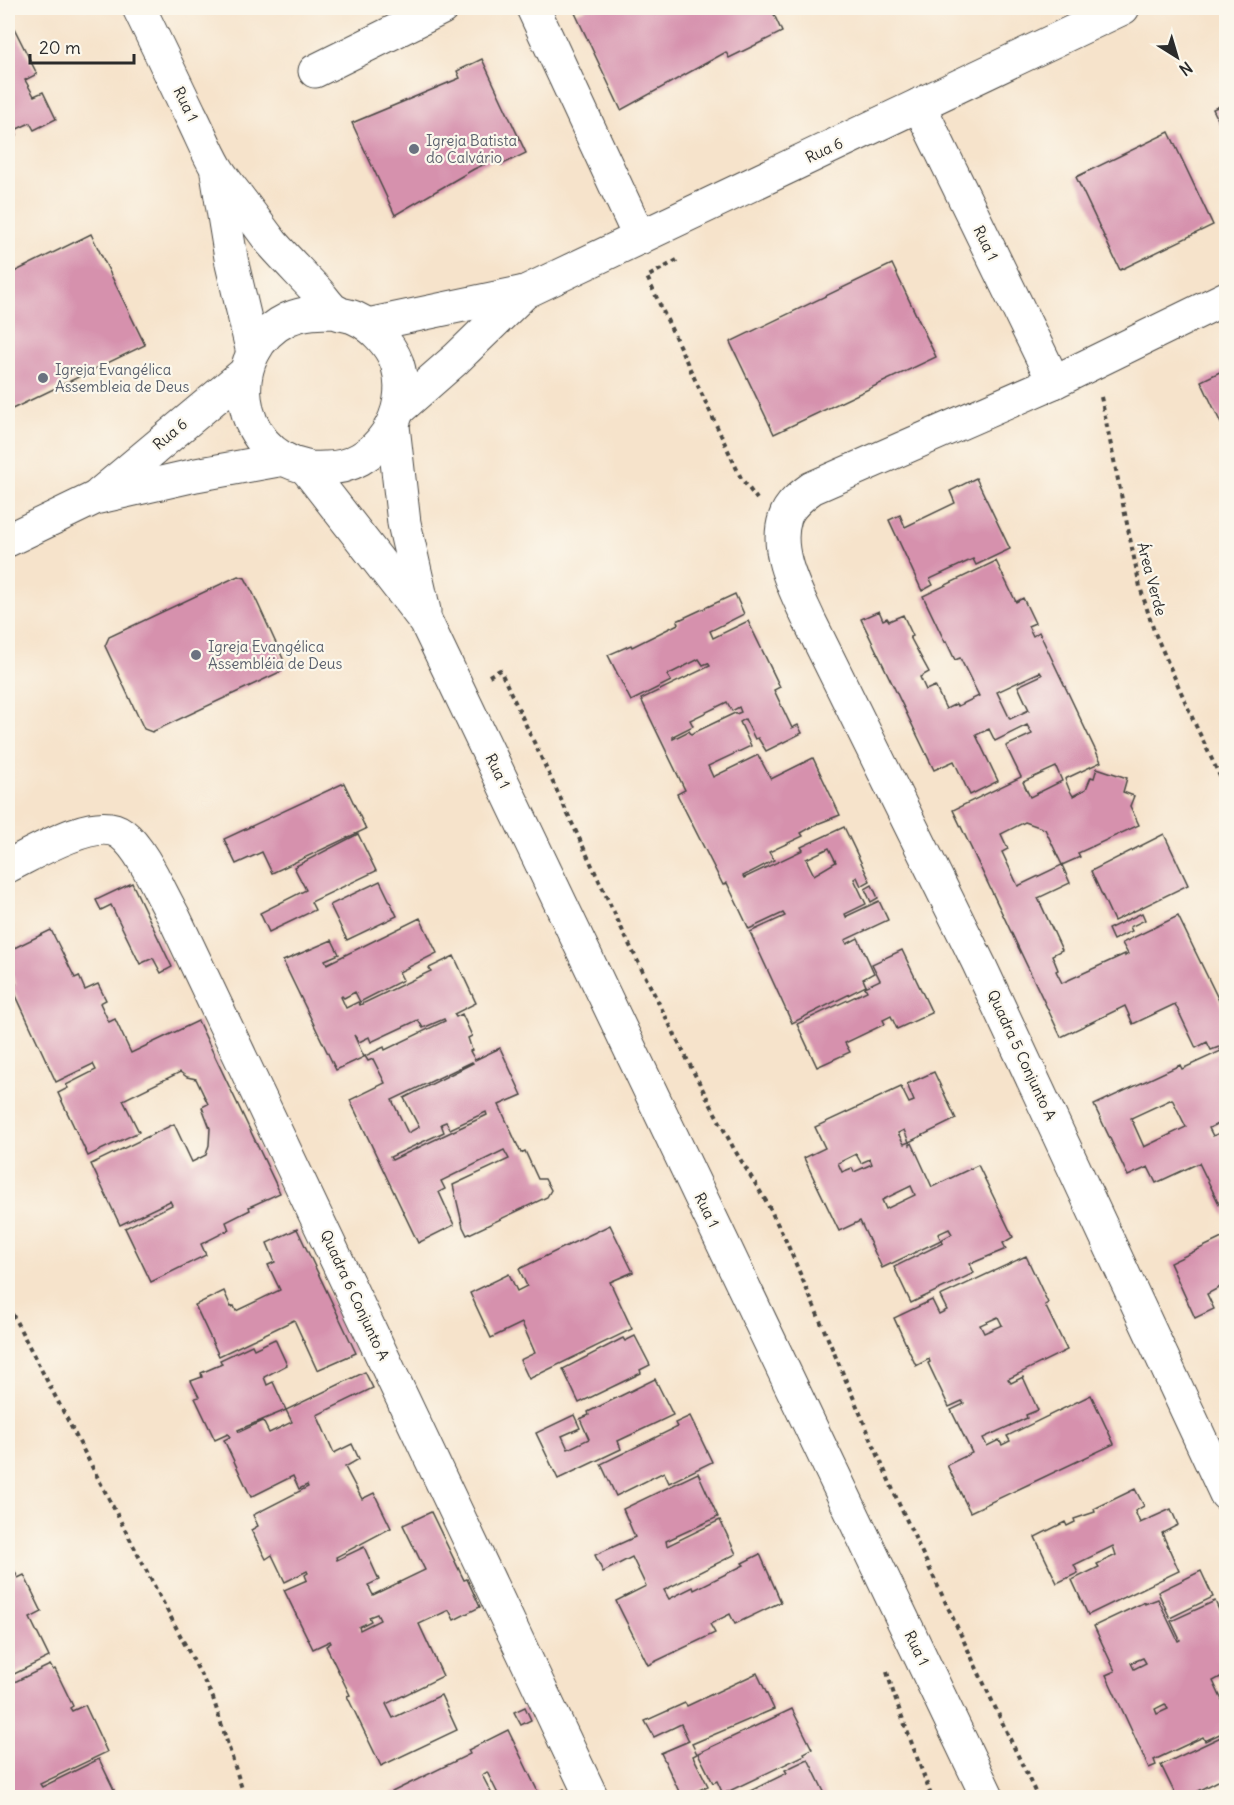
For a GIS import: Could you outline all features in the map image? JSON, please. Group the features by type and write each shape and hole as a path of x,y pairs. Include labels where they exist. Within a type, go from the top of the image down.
{"street":[{"name":"Rua 1","path":"139,8 216,168"},
{"path":"315,71 442,8"},
{"path":"533,8 640,238"},
{"name":"Rua 6","path":"368,325 525,292 1123,8"},
{"name":"Rua 1","path":"919,105 1054,381"},
{"path":"216,168 272,243 337,312"},
{"path":"216,168 249,363 244,398 250,422 264,443 295,463 426,622"},
{"name":"Rua 6","path":"396,418 525,292"},
{"path":"782,533 785,517 796,501 812,488 1054,381 1227,298"},
{"path":"249,363 268,333 288,319 312,312 337,312 354,317 368,325 385,342 397,362 401,386 396,418 404,523 426,622"},
{"name":"Rua 6","path":"95,498 249,363"},
{"path":"295,463 332,468 356,461 378,446 396,418"},
{"name":"Rua 6","path":"8,540 95,498 196,475 295,463"},
{"name":"Quadra 5 Conjunto A","path":"782,533 784,555 789,573 809,621 984,974 1227,1494"},
{"name":"Rua 1","path":"426,622 988,1797"},
{"name":"Quadra 6 Conjunto A","path":"8,866 85,829 103,827 120,832 133,845 173,915 592,1797"}],"path":[{"path":"647,277 741,478 782,533"},
{"name":"Área Verde","path":"1095,362 1140,587 1154,631 1227,789"},
{"path":"460,691 500,670 627,940 734,1149 766,1201 786,1241 899,1504 1038,1797"},
{"path":"8,1306 213,1698 245,1797"}],"building":[{"path":"587,8 771,8 782,32 729,58 726,52 621,110 575,13"},
{"path":"8,16 37,74 25,80 34,96 43,92 56,119 34,130 30,123 15,130 17,135 8,140 8,93 10,92 8,88"},
{"path":"482,59 526,153 501,165 498,158 474,169 395,215 352,123 460,78 457,71"},
{"path":"1226,103 1226,136 1213,109"},
{"path":"1169,132 1213,225 1120,270 1076,177"},
{"path":"91,234 145,345 8,411 8,275"},
{"path":"892,264 936,357 774,434 730,342"},
{"path":"1226,369 1226,434 1201,381"},
{"path":"976,478 1010,549 976,565 973,559 930,579 933,585 922,591 889,520 900,515 905,527 955,503 950,491"},
{"path":"996,561 1016,602 1023,598 1035,623 1028,626 1033,636 1039,632 1101,762 1065,779 1073,796 1086,789 1091,777 1094,778 1097,768 1127,778 1123,792 1134,796 1130,806 1139,825 1078,853 1080,857 1062,865 1070,883 1038,898 1062,950 1052,955 1062,983 1125,954 1125,956 1128,954 1122,943 1178,916 1226,1015 1226,1120 1209,1128 1213,1136 1226,1130 1225,1216 1199,1163 1156,1183 1148,1167 1128,1176 1094,1105 1180,1065 1182,1069 1221,1051 1219,1047 1211,1050 1207,1042 1196,1048 1175,1004 1133,1024 1125,1006 1061,1037 953,810 1021,777 1006,746 1032,734 1027,725 995,741 989,729 976,735 998,781 970,795 954,761 934,770 861,619 879,611 883,620 887,618 889,621 903,615 913,636 910,637 929,672 920,677 926,690 935,686 946,709 956,704 958,706 979,696 960,658 955,660 923,596","holes":["1040,672 1042,675 1018,686 1029,710 1010,719 997,692","1056,767 1062,781 1030,797 1023,782","1025,822 1045,829 1062,865 1018,886 1002,852 1008,849 1001,834","1172,1099 1186,1127 1144,1147 1131,1118"]},
{"name":"Igreja Evangélica Assembléia de Deus","path":"238,576 245,578 253,593 285,663 282,671 152,732 144,729 105,646 109,637"},
{"path":"735,594 744,614 710,631 713,638 748,621 780,687 774,690 792,728 798,725 802,733 766,751 758,738 755,739 745,719 740,722 751,746 708,766 713,777 758,755 771,779 813,758 840,815 817,824 801,833 803,836 769,852 774,860 743,876 744,878 803,850 801,847 844,827 870,881 861,886 857,877 854,879 866,904 845,914 847,919 847,916 879,901 888,920 845,940 847,944 858,938 874,973 863,979 866,986 792,1023 750,932 785,916 783,913 749,929 727,883 723,885 677,794 685,790 641,699 710,666 708,663 703,665 699,659 667,675 671,681 631,701 608,655 631,645 632,647 678,624 677,621","holes":["727,702 732,711 739,707 741,712 691,734 689,731 673,739 673,736 693,726 690,720","829,848 836,862 814,875 806,859"]},
{"path":"344,783 366,829 272,873 262,852 236,864 224,839"},
{"path":"358,834 376,871 311,902 315,910 269,932 260,913 306,890 294,867"},
{"path":"1164,834 1188,885 1114,921 1091,871"},
{"path":"380,881 397,916 347,940 330,905"},
{"path":"132,883 172,967 161,973 153,958 140,964 111,905 101,910 96,900"},
{"path":"872,885 878,898 871,902 865,889"},
{"path":"1142,913 1145,920 1130,927 1132,931 1113,940 1108,929"},
{"path":"420,918 437,953 399,972 403,980 360,1002 355,992 344,998 342,996 346,1008 358,1002 360,1005 431,971 429,968 454,956 476,1003 454,1014 456,1017 462,1014 472,1036 468,1038 472,1050 470,1051 475,1060 500,1048 522,1095 499,1105 521,1153 525,1151 538,1179 545,1179 551,1190 547,1197 467,1235 453,1185 509,1159 504,1150 441,1181 445,1189 439,1192 454,1225 418,1243 350,1100 385,1083 373,1059 368,1061 365,1056 384,1047 385,1050 445,1021 444,1019 423,1028 418,1020 371,1042 369,1037 359,1042 354,1035 364,1057 336,1070 283,961 332,940 339,954 325,960 327,964","holes":["472,1062 404,1098 419,1127 408,1133 392,1100","486,1112 487,1115 392,1160 390,1157 444,1132 441,1124 446,1122 450,1129"]},
{"path":"51,930 75,978 79,976 85,990 98,984 106,1000 100,1003 109,1022 115,1019 131,1053 198,1021 280,1193 249,1207 250,1210 226,1222 229,1230 201,1244 206,1255 151,1282 125,1228 172,1205 170,1201 120,1225 91,1164 174,1124 192,1162 206,1155 210,1128 202,1107 208,1104 196,1079 180,1072 123,1100 139,1132 88,1156 58,1093 68,1088 66,1085 96,1070 93,1064 56,1082 12,987 16,984 8,967 8,951"},
{"path":"902,950 932,1013 897,1029 891,1016 883,1020 885,1024 845,1043 850,1052 817,1067 797,1024 867,991 865,987 880,980 872,964"},
{"path":"934,1072 956,1119 909,1142 910,1145 912,1143 932,1187 978,1165 1013,1237 1003,1243 1006,1249 970,1264 974,1273 911,1303 894,1267 943,1243 941,1240 882,1268 860,1221 839,1231 804,1158 825,1148 815,1127 901,1087 909,1103 914,1101 907,1084","holes":["904,1130 909,1142 904,1144 898,1133","856,1154 861,1163 870,1159 872,1164 854,1172 852,1168 842,1172 838,1163","911,1186 915,1195 886,1209 882,1200","949,1229 952,1234 941,1240 938,1234"]},
{"path":"610,1225 633,1272 610,1282 632,1329 529,1379 520,1360 535,1353 522,1323 491,1338 470,1293 509,1274 517,1291 527,1286 519,1269"},
{"path":"297,1229 356,1353 317,1370 294,1320 219,1356 195,1305 224,1291 231,1307 234,1306 236,1311 280,1290 268,1265 275,1262 267,1243"},
{"path":"1226,1236 1226,1284 1207,1294 1214,1309 1195,1318 1170,1263"},
{"path":"1026,1256 1048,1303 1045,1305 1067,1350 1008,1379 1011,1383 1023,1377 1038,1410 1026,1415 1027,1418 983,1438 987,1446 999,1440 1002,1445 1010,1441 1007,1436 1091,1395 1114,1444 970,1512 947,1465 972,1453 951,1410 964,1404 962,1401 949,1407 928,1363 929,1359 916,1366 894,1318 932,1300 939,1314 947,1310 940,1296","holes":["998,1317 1002,1325 984,1333 980,1325"]},
{"path":"635,1336 650,1365 640,1370 641,1373 579,1403 563,1369 623,1338 625,1341"},
{"path":"275,1339 287,1365 264,1377 267,1385 273,1382 286,1410 365,1372 373,1388 317,1415 334,1453 352,1444 359,1459 345,1467 362,1499 374,1493 391,1528 336,1557 337,1560 364,1547 379,1580 368,1585 373,1595 425,1570 403,1525 431,1512 464,1580 467,1579 480,1607 454,1620 449,1610 419,1624 443,1676 386,1704 393,1718 441,1695 457,1730 381,1766 326,1646 331,1643 330,1641 313,1649 284,1590 307,1580 305,1575 307,1571 285,1582 272,1555 266,1559 251,1530 258,1526 253,1515 308,1487 307,1485 299,1489 293,1476 251,1497 224,1440 230,1437 228,1434 215,1440 195,1398 199,1397 191,1381 202,1377 201,1373 222,1364 220,1360 252,1345 254,1349","holes":["286,1410 292,1422 269,1433 263,1421 239,1432 238,1430","377,1614 380,1620 360,1630 359,1627 371,1621 369,1617"]},
{"path":"655,1379 673,1415 618,1441 621,1449 558,1479 536,1433 574,1415 580,1428 562,1436 568,1449 589,1439 580,1419 589,1415 588,1412"},
{"path":"690,1416 712,1462 669,1483 664,1472 616,1496 601,1464 677,1427 675,1423"},
{"path":"698,1473 718,1517 666,1541 667,1546 720,1520 736,1554 664,1590 669,1599 693,1587 694,1590 744,1565 742,1563 760,1554 781,1602 735,1624 730,1614 710,1624 715,1633 648,1665 616,1601 646,1586 632,1557 603,1572 595,1555 635,1537 623,1509"},
{"path":"1135,1489 1144,1506 1135,1511 1140,1523 1171,1509 1178,1525 1162,1533 1179,1571 1088,1615 1072,1580 1099,1567 1097,1564 1116,1555 1113,1546 1074,1565 1078,1573 1057,1583 1035,1537 1065,1522 1067,1526 1075,1522 1074,1519 1095,1512 1094,1509"},
{"path":"13,1568 18,1578 24,1575 42,1612 30,1618 49,1657 8,1677 8,1570"},
{"path":"1201,1571 1213,1597 1170,1618 1158,1592"},
{"path":"1158,1599 1178,1641 1180,1640 1171,1621 1215,1601 1223,1619 1226,1618 1226,1674 1213,1681 1226,1709 1226,1731 1205,1741 1203,1737 1154,1760 1156,1765 1149,1768 1106,1675 1115,1671 1094,1626 1145,1602 1145,1604","holes":["1143,1658 1146,1663 1134,1669 1131,1663","1165,1704 1168,1709 1157,1714 1155,1709"]},
{"path":"50,1665 53,1670 55,1669 73,1706 70,1708 72,1711 85,1705 107,1752 40,1784 42,1787 99,1759 118,1798 8,1798 8,1685"},
{"path":"757,1673 774,1709 692,1744 697,1754 693,1756 708,1786 682,1798 661,1753 689,1741 681,1724 654,1737 645,1721 685,1703 687,1706"},
{"path":"525,1707 531,1720 521,1725 514,1712"},
{"path":"792,1709 812,1749 804,1753 805,1755 723,1794 717,1781 713,1783 698,1753"},
{"path":"508,1730 540,1796 500,1798 487,1772 482,1775 494,1798 394,1798 392,1792 470,1754 468,1750"},
{"path":"1225,1735 1226,1777 1185,1798 1177,1798 1161,1765"},
{"path":"808,1759 827,1798 736,1798 787,1773 785,1770"},
{"path":"564,1789 568,1798 546,1798"}],"place":[{"name":"Igreja Batista do Calvário","path":"414,149"},
{"name":"Igreja Evangélica Assembleia de Deus","path":"43,378"},
{"name":"Igreja Evangélica Assembléia de Deus","path":"196,655"}]}
